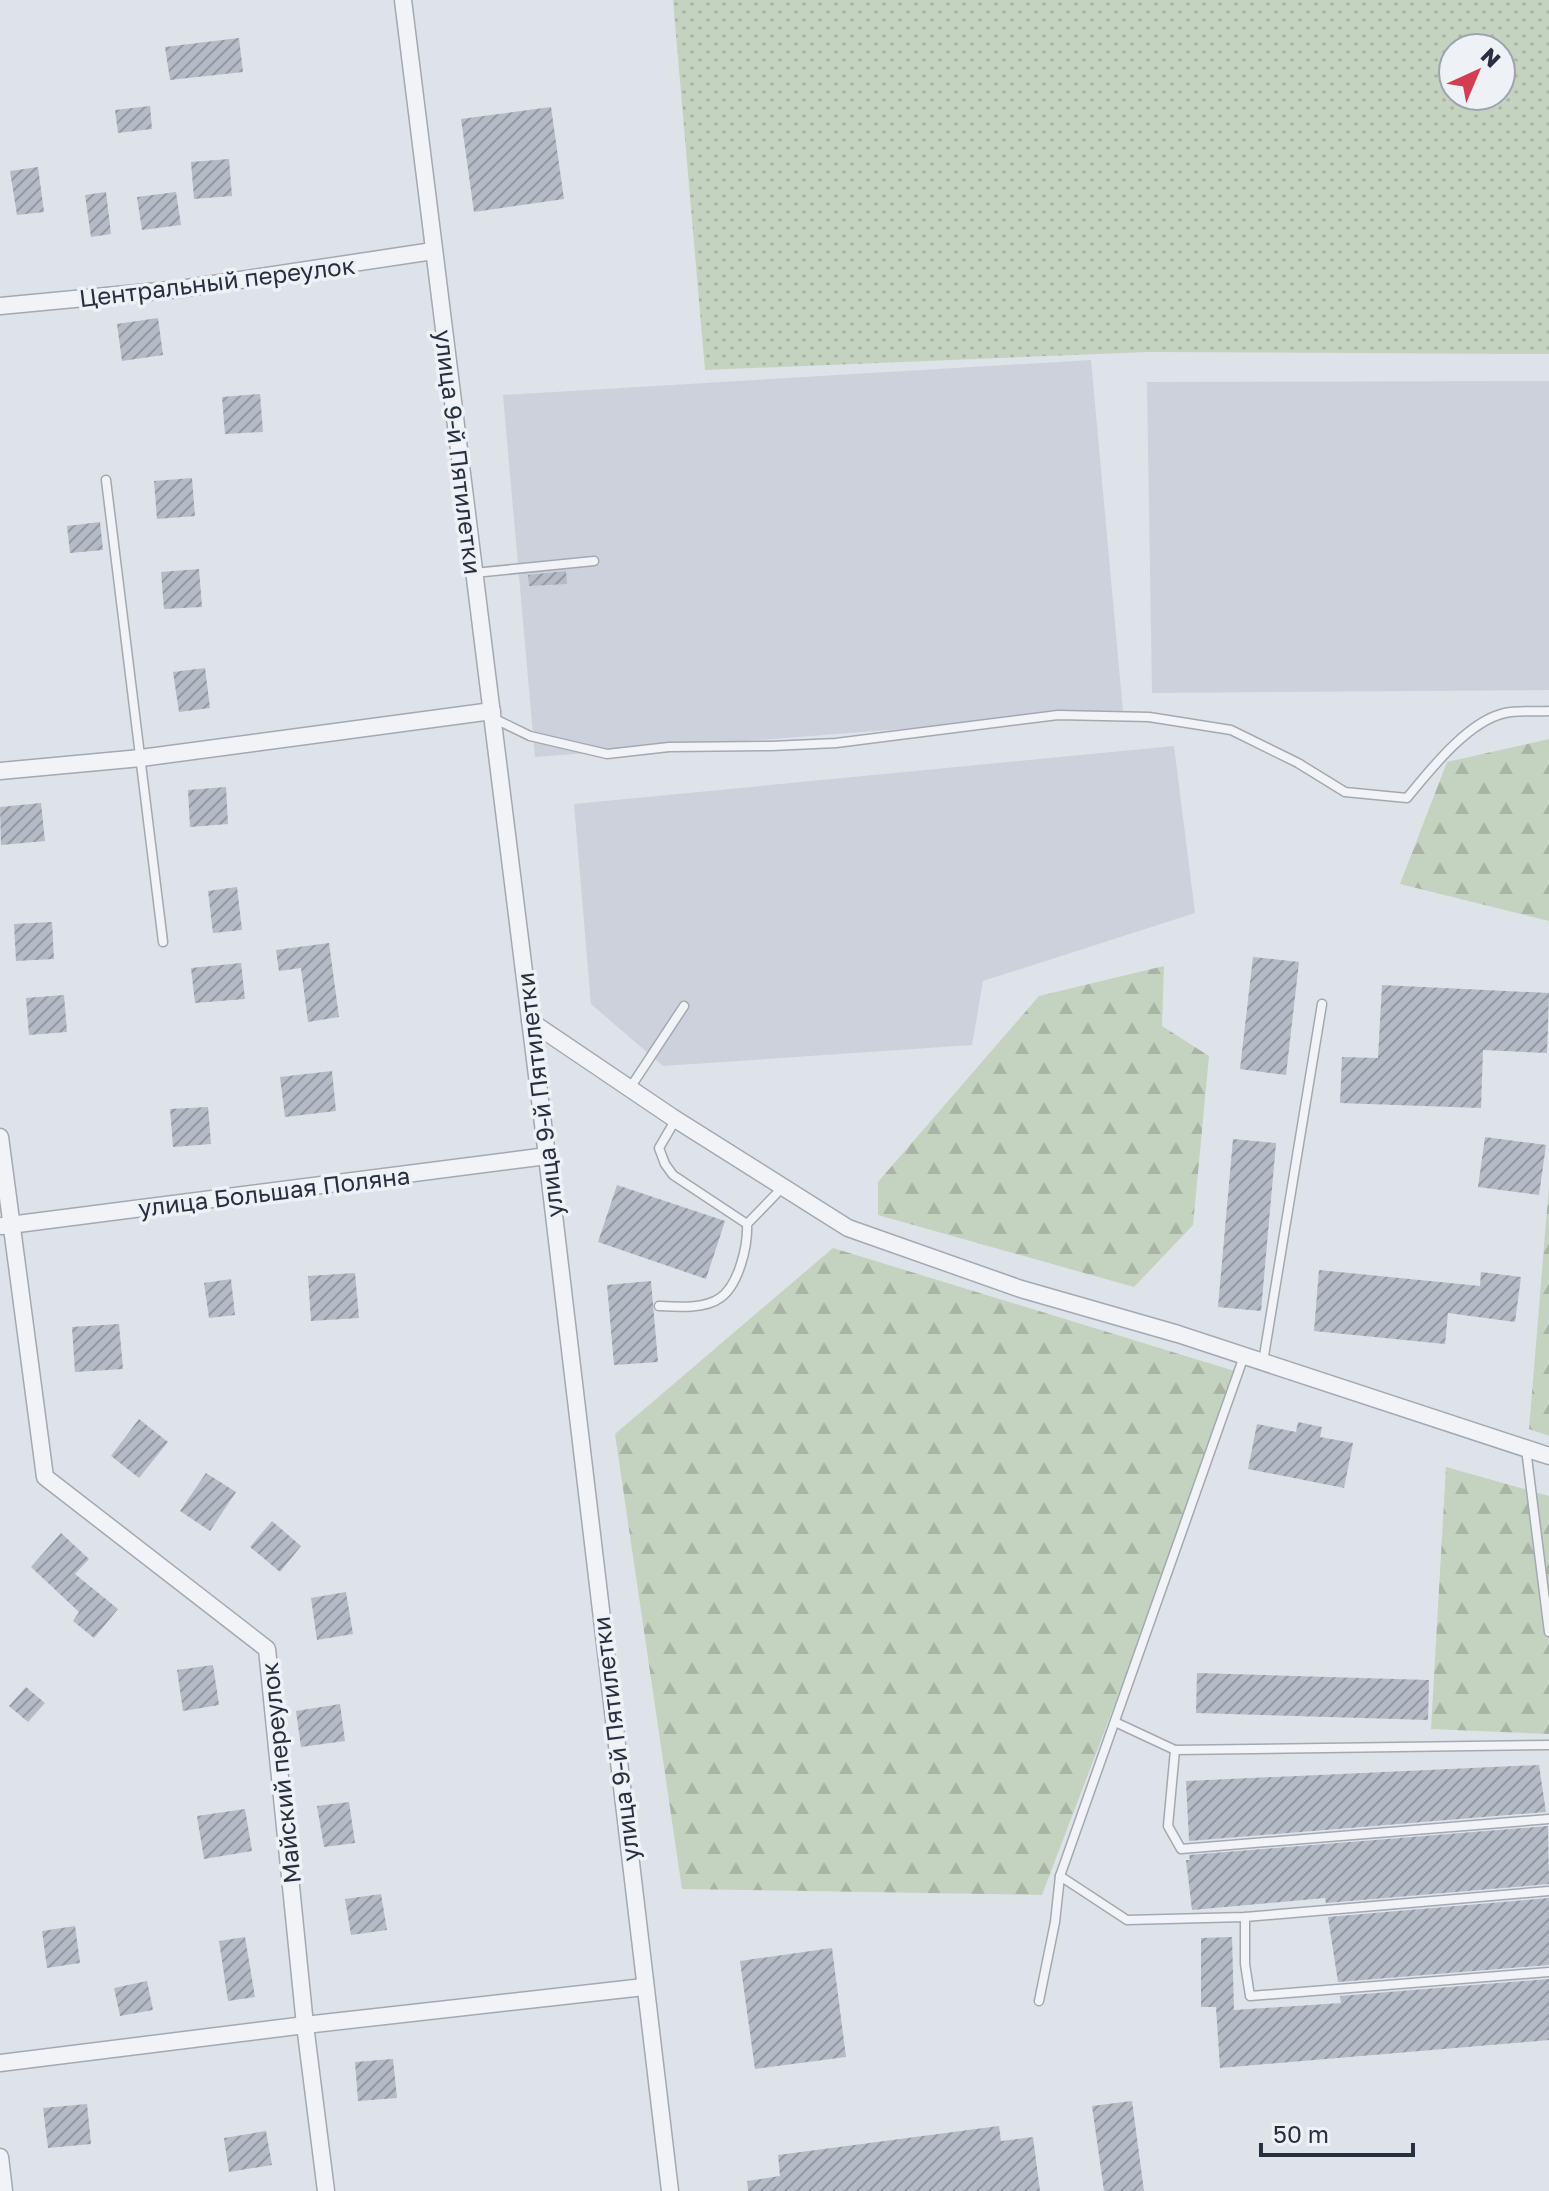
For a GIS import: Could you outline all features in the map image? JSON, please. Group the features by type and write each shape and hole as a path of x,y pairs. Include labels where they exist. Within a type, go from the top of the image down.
{"street":[{"name":"улица 9-й Пятилетки","path":"403,0 547,1156 670,2191"},
{"name":"Центральный переулок","path":"0,306 180,289 433,251"},
{"path":"0,771 141,758 492,714"},
{"path":"530,1021 676,1119 848,1228 1021,1289 1263,1362 1549,1456"},
{"name":"Майский переулок","path":"0,1137 6,1226 45,1477 267,1649 305,2025 326,2191"},
{"name":"улица Большая Поляна","path":"6,1226 547,1156"},
{"path":"0,2063 644,1987"},
{"path":"0,2157 4,2191"}],"lane":[{"path":"106,480 163,942"},
{"path":"474,573 594,561"},
{"path":"492,714 530,736 607,754 669,747 836,743 1058,715 1149,717 1231,730 1298,763 1345,792 1407,798 1440,757 1473,729 1504,713 1549,711"},
{"path":"1263,1362 1322,1004"},
{"path":"630,1088 684,1006"},
{"path":"676,1119 659,1148 665,1164 673,1175 747,1224"},
{"path":"659,1306 691,1307 720,1298 739,1271 748,1239 747,1224 783,1187"},
{"path":"1039,2001 1055,1922 1060,1876 1244,1356"},
{"path":"1526,1448 1549,1632"},
{"path":"1115,1722 1175,1750 1549,1745"},
{"path":"1175,1750 1168,1826 1181,1849 1549,1819"},
{"path":"1060,1876 1127,1920 1245,1917 1549,1891"},
{"path":"1245,1917 1245,1964 1250,1996 1549,1972"}],"shaded area":[{"path":"1091,360 1123,712 535,757 503,395"},
{"path":"1549,381 1549,690 1152,693 1147,382"},
{"path":"1174,746 1195,913 983,981 972,1045 663,1066 591,1004 574,804"}],"green space":[{"path":"673,0 1549,0 1549,354 1148,352 705,370"},
{"path":"1549,739 1549,921 1400,884 1447,762"},
{"path":"1164,966 1162,1026 1209,1056 1193,1225 1134,1287 878,1215 878,1182 1039,996"},
{"path":"1549,1186 1549,1436 1529,1429"},
{"path":"833,1248 1241,1373 1042,1895 682,1889 615,1434"},
{"path":"1446,1467 1549,1496 1549,1734 1431,1729"}],"building":[{"path":"239,38 243,72 170,80 165,47"},
{"path":"150,106 152,129 118,133 115,110"},
{"path":"551,107 564,199 474,212 461,119"},
{"path":"229,159 232,196 194,199 191,162"},
{"path":"38,167 44,212 17,215 10,171"},
{"path":"106,192 111,234 91,237 85,195"},
{"path":"176,192 181,225 142,230 137,197"},
{"path":"158,318 163,355 122,361 117,324"},
{"path":"260,394 263,432 225,434 222,397"},
{"path":"192,478 195,516 157,519 154,481"},
{"path":"100,522 103,550 70,553 67,526"},
{"path":"199,569 202,607 164,609 161,572"},
{"path":"566,571 567,584 529,586 528,575"},
{"path":"205,668 210,708 179,712 173,672"},
{"path":"226,787 228,824 190,827 188,790"},
{"path":"41,803 45,841 1,845 0,807"},
{"path":"237,887 242,930 213,933 208,891"},
{"path":"52,922 54,959 16,961 14,924"},
{"path":"329,943 339,1017 308,1022 301,968 279,971 276,950"},
{"path":"1253,957 1299,962 1286,1075 1240,1069"},
{"path":"241,963 245,999 195,1003 191,968"},
{"path":"1382,985 1549,993 1547,1053 1483,1050 1481,1108 1340,1103 1342,1057 1378,1058"},
{"path":"64,995 67,1032 29,1035 26,998"},
{"path":"332,1071 336,1111 285,1117 280,1077"},
{"path":"208,1107 211,1144 173,1147 170,1109"},
{"path":"1485,1137 1546,1145 1539,1195 1478,1187"},
{"path":"1233,1139 1276,1143 1261,1311 1218,1307"},
{"path":"617,1185 725,1221 706,1279 598,1242"},
{"path":"1319,1270 1480,1286 1481,1272 1521,1277 1515,1322 1448,1313 1445,1344 1314,1331"},
{"path":"355,1273 359,1318 311,1321 308,1276"},
{"path":"231,1279 235,1315 209,1318 204,1283"},
{"path":"651,1281 658,1362 614,1365 607,1285"},
{"path":"119,1324 123,1369 75,1372 72,1327"},
{"path":"139,1419 168,1442 139,1478 111,1456"},
{"path":"1298,1422 1322,1427 1320,1437 1353,1443 1344,1488 1248,1469 1257,1424 1296,1432"},
{"path":"206,1473 236,1492 210,1531 180,1511"},
{"path":"272,1521 301,1546 280,1572 250,1547"},
{"path":"61,1533 89,1559 75,1574 118,1609 94,1638 73,1621 79,1612 31,1567"},
{"path":"346,1592 353,1634 317,1640 311,1598"},
{"path":"213,1665 219,1705 183,1711 177,1670"},
{"path":"1197,1673 1429,1680 1428,1720 1196,1713"},
{"path":"26,1687 45,1703 28,1722 9,1706"},
{"path":"340,1704 345,1741 301,1747 296,1711"},
{"path":"1539,1765 1546,1812 1189,1841 1186,1781"},
{"path":"349,1802 355,1843 324,1847 317,1806"},
{"path":"245,1809 252,1851 204,1859 197,1816"},
{"path":"1548,1826 1549,1884 1326,1903 1325,1898 1192,1910 1186,1860 1190,1860 1189,1855"},
{"path":"381,1894 387,1930 351,1935 345,1899"},
{"path":"1549,1898 1549,1965 1338,1982 1328,1917"},
{"path":"75,1926 80,1963 47,1968 42,1931"},
{"path":"245,1937 255,1997 228,2001 219,1941"},
{"path":"1232,1937 1234,2010 1341,2003 1340,1996 1549,1979 1549,2040 1220,2068 1216,2007 1201,2007 1201,1938"},
{"path":"832,1948 846,2057 755,2069 740,1961"},
{"path":"147,1981 153,2010 120,2016 114,1988"},
{"path":"393,2059 397,2098 358,2101 355,2062"},
{"path":"1132,2101 1144,2191 1104,2191 1092,2106"},
{"path":"87,2104 91,2144 48,2148 43,2108"},
{"path":"999,2126 1001,2141 1033,2137 1040,2191 748,2191 747,2181 780,2176 778,2155"},
{"path":"266,2131 272,2165 229,2172 224,2138"}]}
